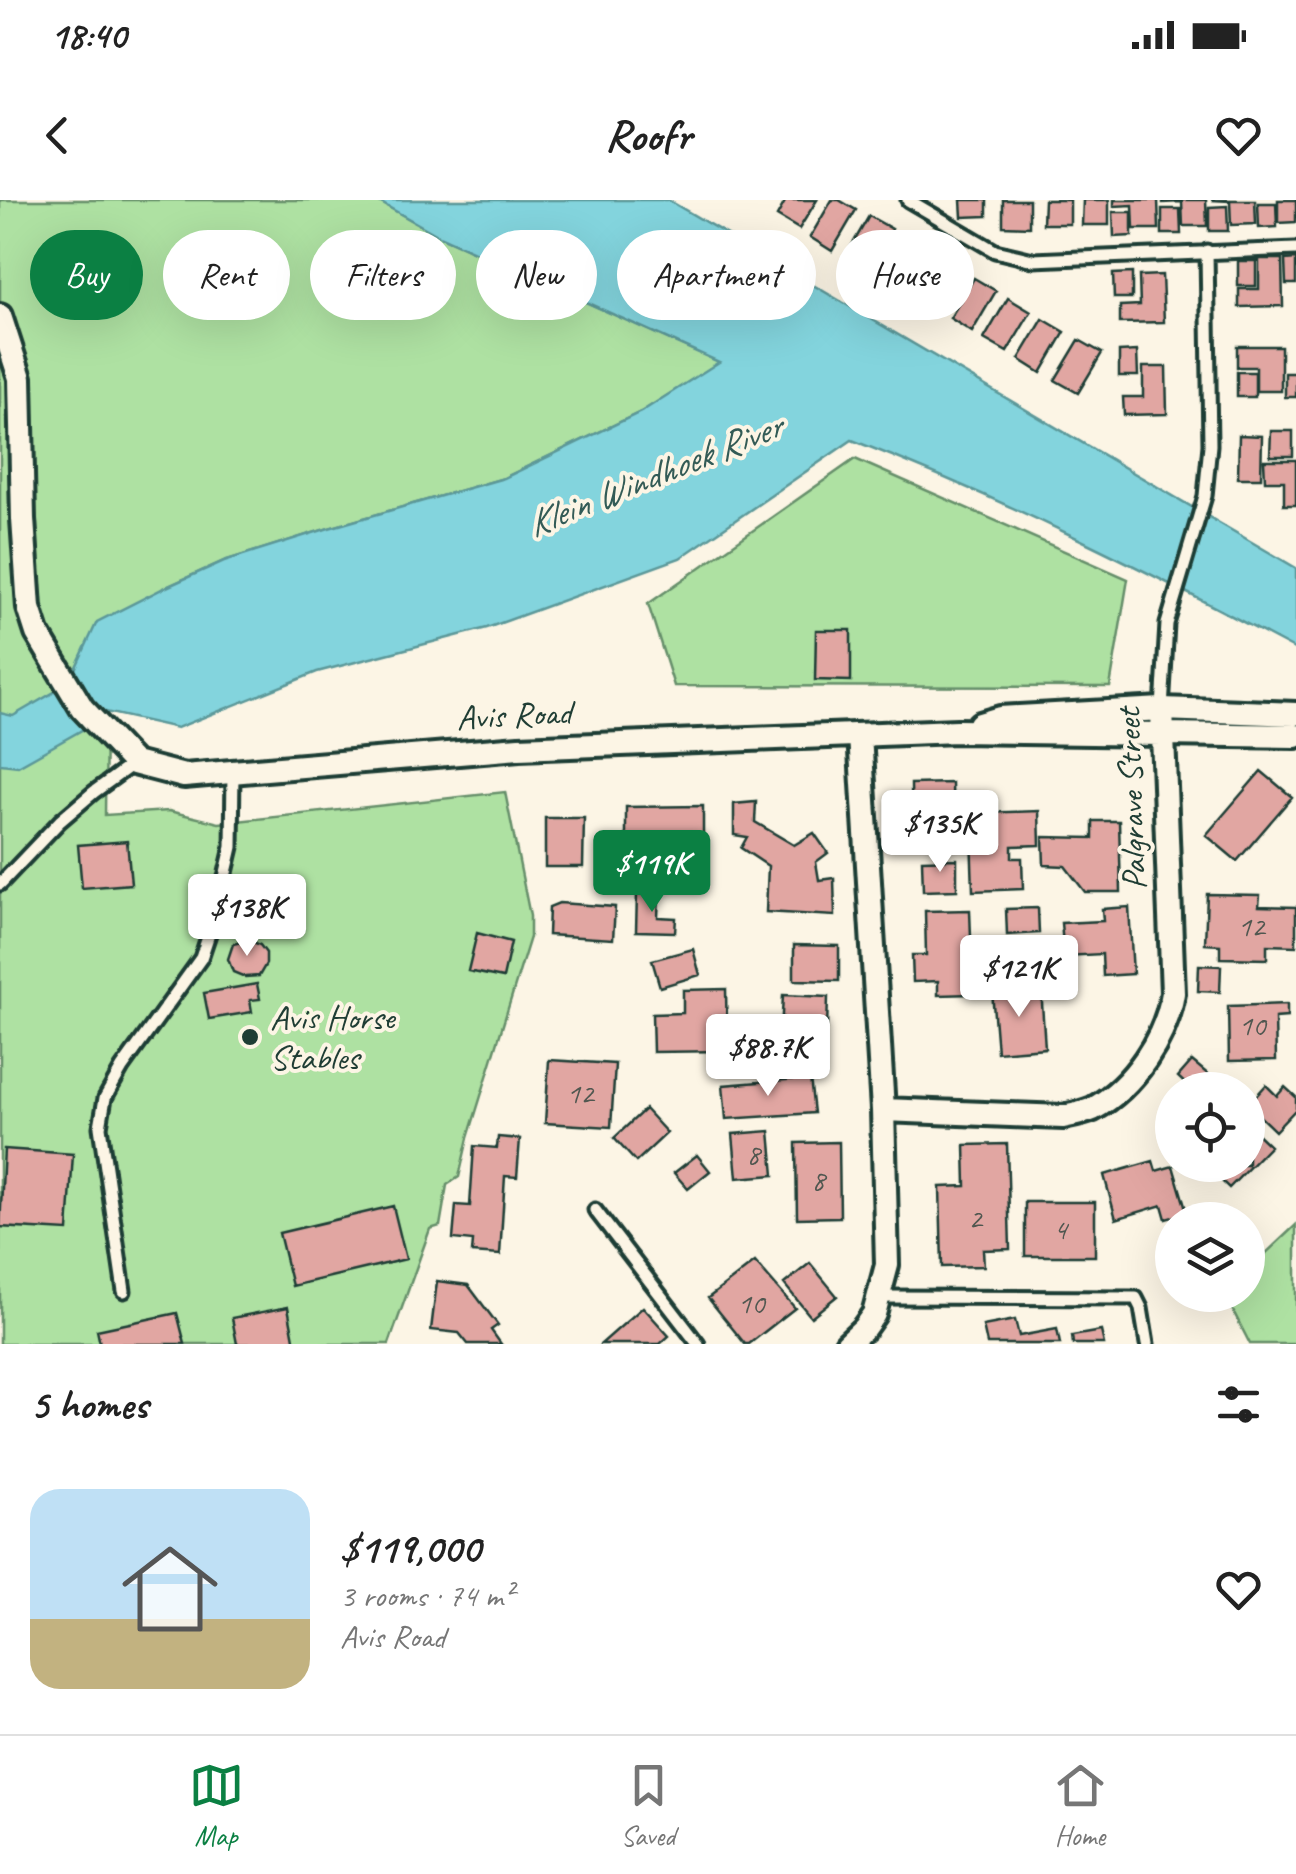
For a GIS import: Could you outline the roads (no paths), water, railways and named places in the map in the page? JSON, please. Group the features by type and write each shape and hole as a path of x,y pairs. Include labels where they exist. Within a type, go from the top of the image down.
{"street":[{"path":"0,316 20,378 23,519 30,608 37,633 82,708 134,763"},
{"name":"Avis Road","path":"957,731 1000,718 1162,709 1296,714"},
{"name":"Palgrave Street","path":"883,1110 1063,1117 1090,1111 1133,1075 1166,1024 1173,993 1162,709"},
{"name":"Avis Road","path":"134,763 184,776 519,748 957,731 1296,736"},
{"path":"847,1344 874,1314 887,1264 883,1110 860,735"}],"lane":[{"path":"908,200 995,251 1033,260 1296,249"},
{"name":"Palgrave Street","path":"1162,709 1167,624 1205,496 1210,445 1207,251"},
{"path":"0,884 60,821 134,763"},
{"path":"124,1290 100,1127 105,1098 201,958 232,847 234,770"},
{"path":"595,1210 698,1344"},
{"path":"879,1297 1136,1298 1147,1344"}],"water":[{"path":"376,200 668,200 719,230 617,230 617,316 597,307 597,230 476,230 476,253 456,244 456,230 429,230"},
{"name":"Klein Windhoek River","path":"816,287 836,298 836,320 873,320 1296,568 1296,650 1077,538 852,440 680,558 487,628 317,672 177,728 106,712 96,722 18,766 0,764 0,713 13,716 68,684 97,622 224,561 504,478 641,412 719,362 626,320 816,320"}],"place":[{"name":"Avis Horse Stables","path":"250,1037"}]}
